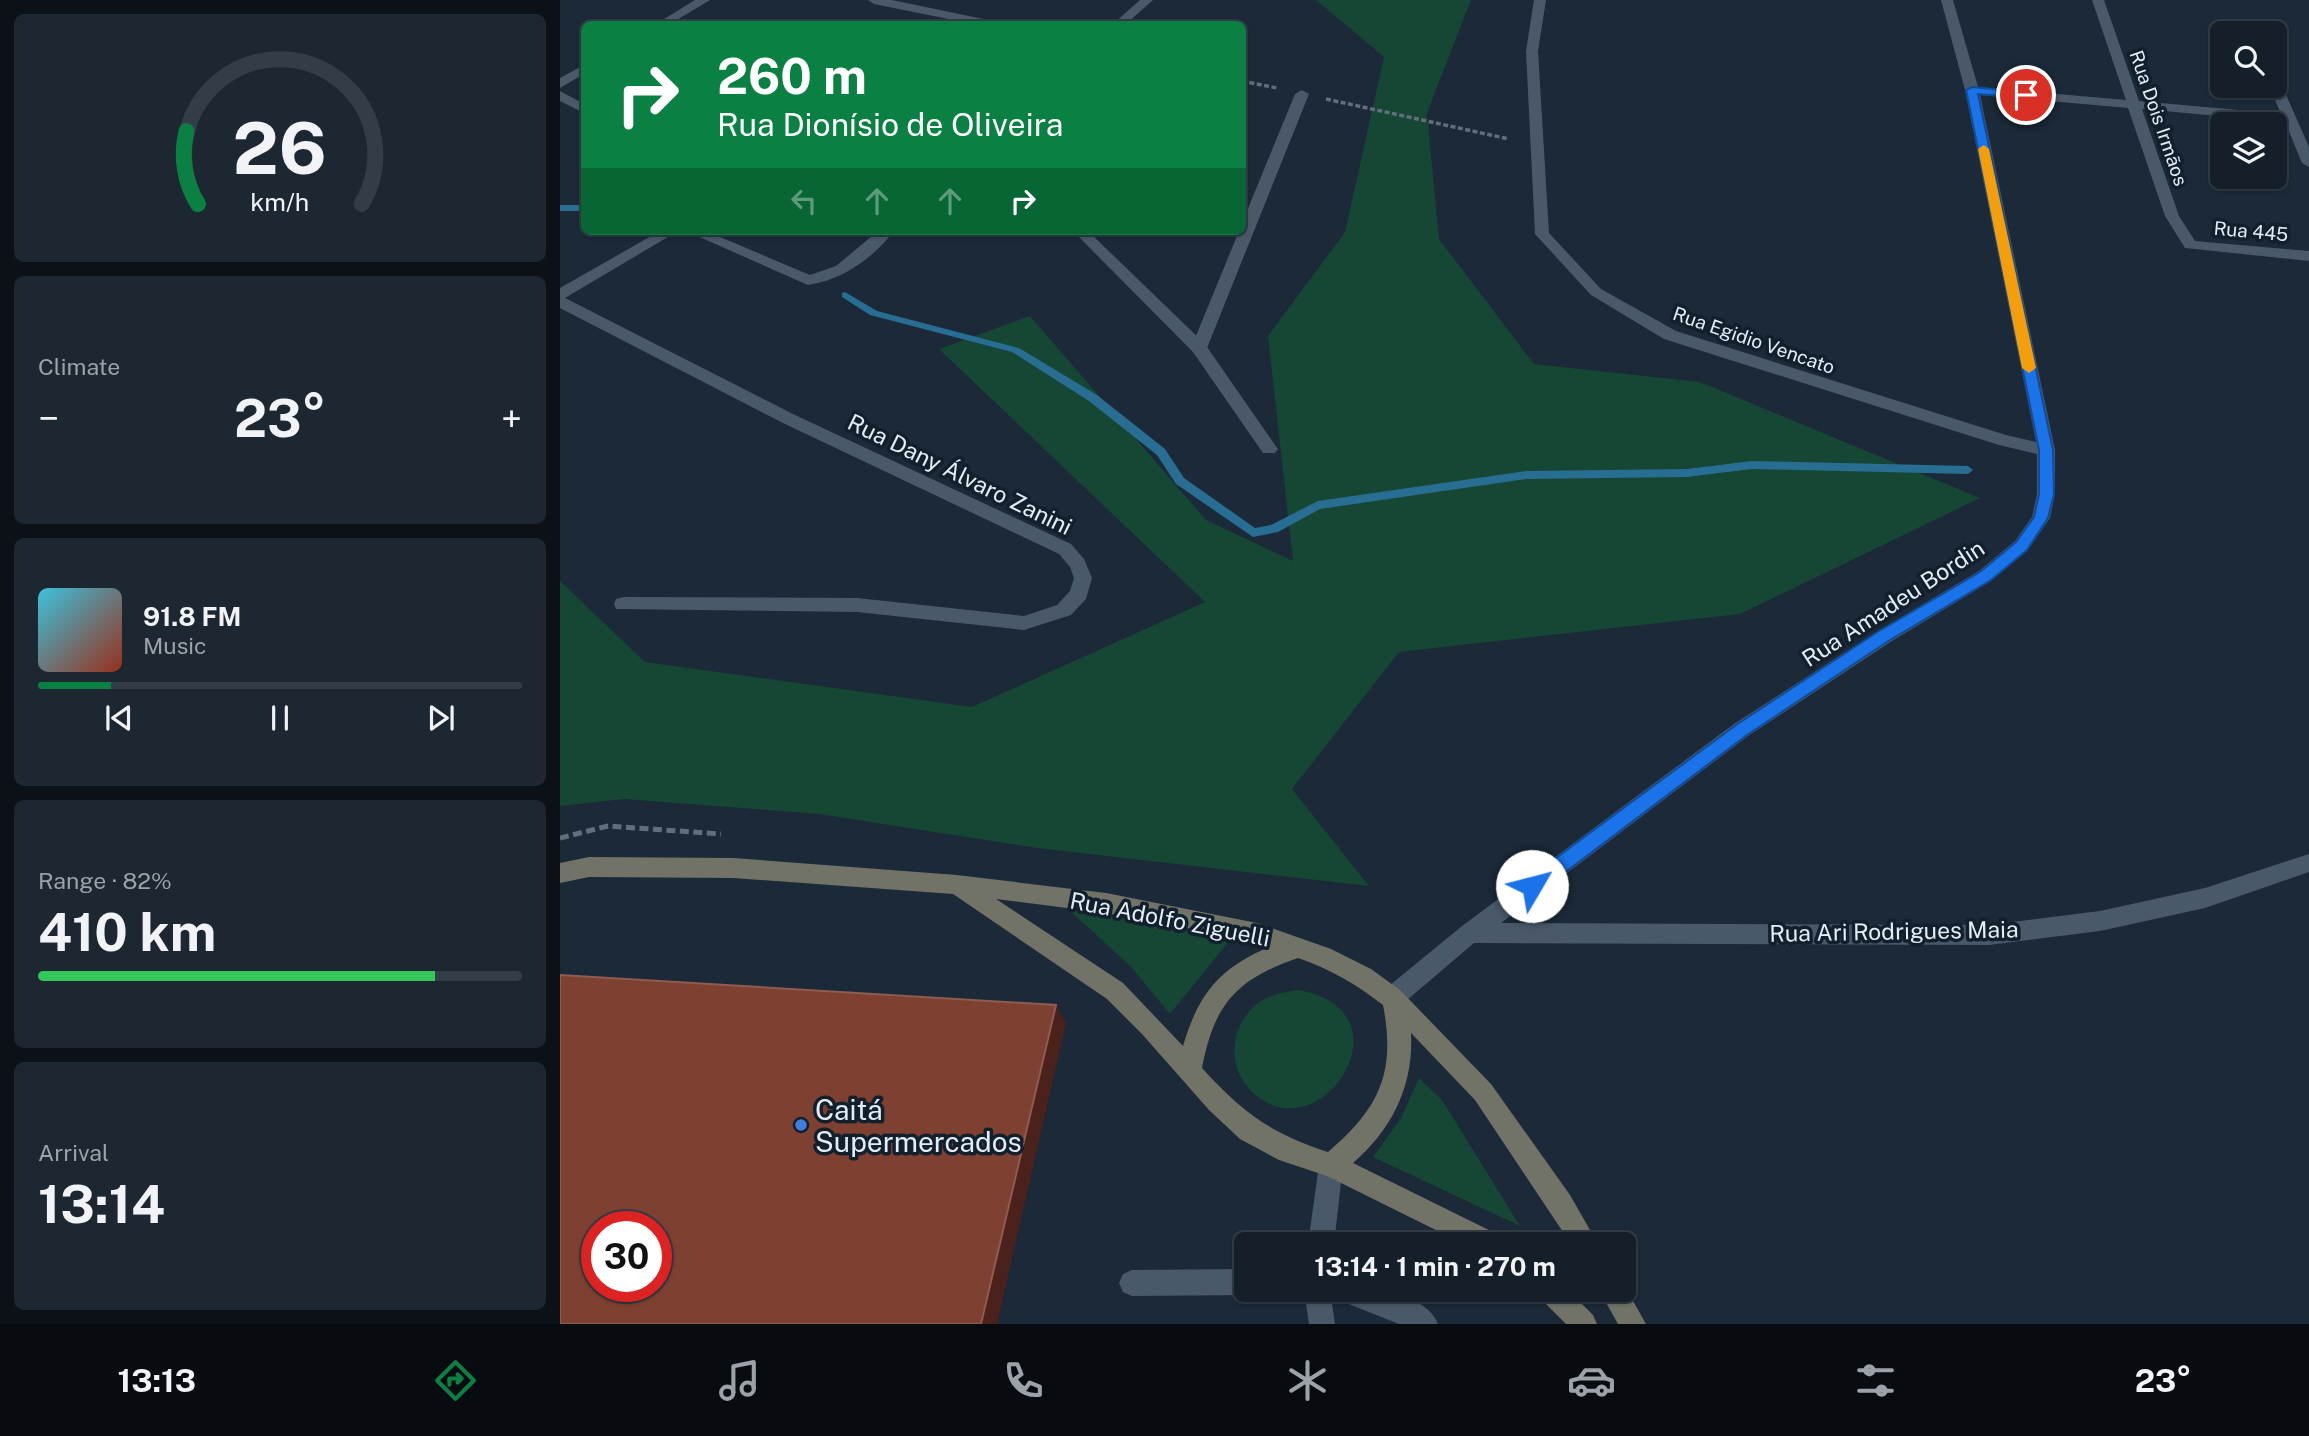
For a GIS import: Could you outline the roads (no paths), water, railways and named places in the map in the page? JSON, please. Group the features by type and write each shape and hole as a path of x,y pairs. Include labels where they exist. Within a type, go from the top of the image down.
{"main road":[{"name":"Rua Adolfo Ziguelli","path":"560,873 589,867 733,868 957,886 1106,903 1257,933 1353,971 1392,998 1483,1092 1578,1232"},
{"name":"Rua Adolfo Ziguelli","path":"957,886 1115,991 1217,1102 1249,1130 1288,1150 1331,1165 1466,1232"},
{"path":"1190,1070 1195,1035 1211,1003 1234,976 1264,957 1297,948"},
{"path":"1331,1165 1359,1144 1373,1127 1395,1089 1401,1058 1400,1027 1392,998"},
{"path":"1562,1302 1584,1324"},
{"path":"1619,1302 1633,1324"}],"street":[{"path":"667,21 704,0"},
{"path":"874,0 974,21"},
{"path":"1122,21 1147,0"},
{"name":"Rua Egidio Vencato","path":"1540,0 1532,51 1542,234 1596,292 1670,335 2005,441 2046,450"},
{"name":"Rua Amadeu Bordin","path":"1392,998 1470,933 1741,730 1885,636 1985,576 2021,546 2041,518 2046,494 2046,450 1972,90 1947,0"},
{"name":"Rua Dois Irmãos","path":"2098,0 2172,216 2190,245"},
{"path":"560,84 581,71"},
{"path":"1972,90 2291,119"},
{"path":"1246,231 1301,94"},
{"path":"560,95 581,107"},
{"path":"2281,98 2309,163"},
{"path":"560,295 664,235"},
{"path":"702,235 808,280 823,280 837,275 882,235"},
{"path":"1084,235 1199,348 1269,449"},
{"path":"1199,348 1244,235"},
{"name":"Rua 445","path":"2190,245 2309,256"},
{"name":"Rua Dany Álvaro Zanini","path":"560,302 789,419 1065,549 1078,564 1083,578 1079,594 1064,610 1024,623 857,605 623,604"},
{"name":"Rua Ari Rodrigues Maia","path":"1470,933 1989,935 2100,921 2192,901 2309,863"},
{"path":"1323,1232 1331,1165"},
{"path":"1132,1283 1234,1282"},
{"path":"1319,1302 1322,1324"},
{"path":"1379,1302 1395,1307 1425,1324"}],"waterway":[{"path":"560,208 581,208"},
{"path":"845,295 874,313 1015,350 1093,398 1161,452 1180,481 1253,533 1274,529 1318,505 1526,475 1687,473 1752,465 1968,470"}],"place":[{"name":"Caitá Supermercados","path":"801,1125"}]}
